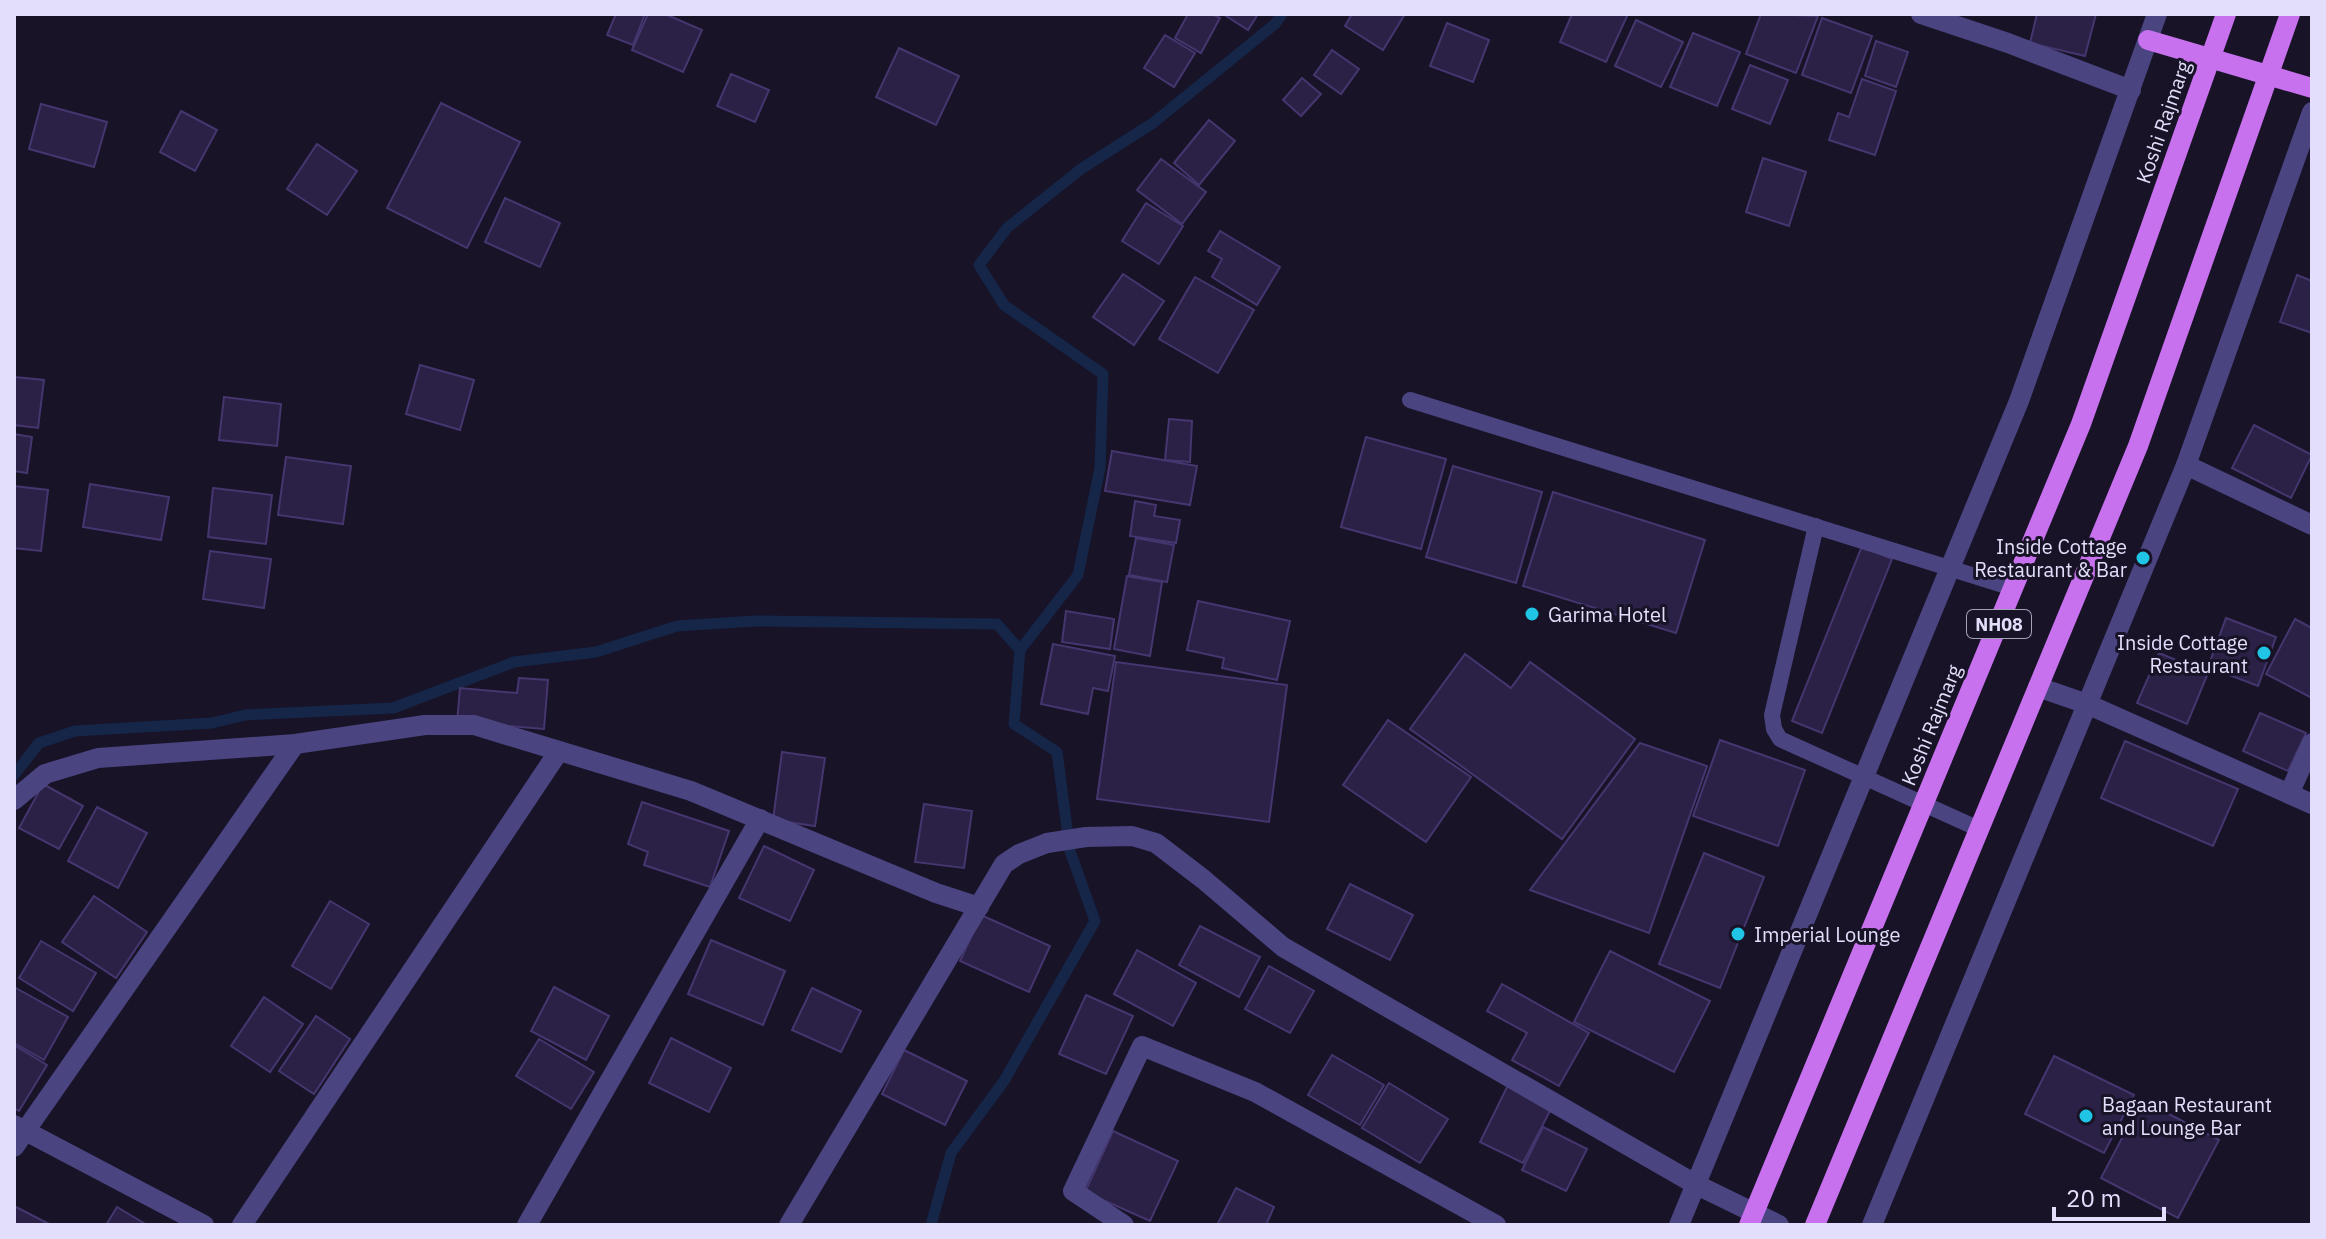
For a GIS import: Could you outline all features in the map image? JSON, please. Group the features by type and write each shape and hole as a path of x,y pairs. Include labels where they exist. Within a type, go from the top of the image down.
{"main road":[{"name":"Koshi Rajmarg","path":"1752,1219 2081,424 2226,14"},
{"name":"NH08","path":"1815,1225 2138,446 2290,14"},
{"path":"2148,40 2312,88"}],"street":[{"path":"1921,14 2131,90"},
{"path":"1679,1225 2019,401 2157,14"},
{"path":"1872,1225 2186,465 2312,112"},
{"path":"2186,465 2312,525"},
{"path":"2038,687 2087,704 2312,804"},
{"path":"14,800 45,774 98,758 295,744 425,725 474,725 691,791 936,893 979,907"},
{"path":"2289,794 2312,743"},
{"path":"204,1225 18,1134 295,744"},
{"path":"242,1225 559,751"},
{"path":"527,1225 760,819"},
{"path":"789,1225 1004,864 1019,854 1047,843 1086,837 1132,836 1156,843 1283,947 1752,1219 1779,1225"},
{"path":"1124,1225 1073,1191 1142,1046 1255,1092 1496,1225"}],"lane":[{"path":"1410,400 2013,588"},
{"path":"1816,526 1772,715 1774,729 1780,739 1979,829"}],"building":[{"path":"616,14 645,14 633,45 607,35"},
{"path":"648,14 665,14 702,30 683,72 632,50"},
{"path":"1188,14 1212,14 1220,18 1201,53 1175,38"},
{"path":"1223,14 1258,14 1248,30"},
{"path":"1352,14 1405,14 1383,50 1345,26"},
{"path":"1572,14 1628,14 1606,62 1560,42"},
{"path":"1761,14 1818,16 1796,73 1746,54"},
{"path":"2037,14 2096,14 2085,56 2030,43"},
{"path":"1822,18 1872,36 1851,93 1802,75"},
{"path":"1636,20 1683,42 1661,87 1615,66"},
{"path":"1447,23 1489,40 1473,82 1430,66"},
{"path":"1693,33 1740,52 1717,106 1670,87"},
{"path":"1165,35 1195,53 1174,87 1144,68"},
{"path":"1876,41 1908,52 1896,87 1865,76"},
{"path":"899,48 959,76 936,125 876,97"},
{"path":"1332,50 1359,69 1341,94 1314,75"},
{"path":"1750,65 1788,80 1770,124 1732,109"},
{"path":"731,74 769,90 755,122 717,106"},
{"path":"1302,78 1321,94 1301,116 1283,100"},
{"path":"1862,79 1896,91 1875,155 1829,140 1838,113 1849,117"},
{"path":"441,103 520,142 467,248 387,208"},
{"path":"41,104 107,122 94,167 29,149"},
{"path":"181,111 217,130 195,171 160,152"},
{"path":"1209,120 1235,141 1199,185 1174,163"},
{"path":"317,144 357,171 327,215 287,189"},
{"path":"1763,158 1806,172 1789,226 1746,212"},
{"path":"1161,159 1206,192 1182,224 1137,190"},
{"path":"505,198 560,223 540,267 485,242"},
{"path":"1146,203 1183,226 1159,264 1122,241"},
{"path":"1220,231 1280,267 1257,305 1212,277 1222,259 1208,251"},
{"path":"1123,274 1164,301 1134,345 1093,317"},
{"path":"2297,275 2312,281 2312,333 2280,322"},
{"path":"1195,277 1254,310 1218,373 1159,339"},
{"path":"420,365 474,380 460,430 406,414"},
{"path":"14,377 44,380 38,428 14,425"},
{"path":"224,397 281,404 277,446 219,440"},
{"path":"1169,419 1192,421 1190,462 1165,460"},
{"path":"2254,425 2312,455 2291,498 2232,468"},
{"path":"14,434 32,437 27,473 14,471"},
{"path":"1366,437 1446,459 1421,549 1341,527"},
{"path":"1112,451 1197,466 1190,505 1105,491"},
{"path":"286,457 351,466 343,524 278,515"},
{"path":"1453,466 1542,492 1516,583 1426,557"},
{"path":"90,484 169,497 161,540 83,527"},
{"path":"14,486 48,490 41,551 14,548"},
{"path":"213,488 272,495 266,544 208,537"},
{"path":"1553,492 1705,540 1676,633 1523,586"},
{"path":"1135,501 1156,505 1154,516 1180,520 1176,543 1130,536"},
{"path":"1136,538 1174,545 1167,582 1129,575"},
{"path":"1862,546 1892,559 1822,733 1792,721"},
{"path":"210,551 271,559 264,608 203,599"},
{"path":"1127,576 1162,582 1150,656 1114,649"},
{"path":"1198,601 1290,621 1277,680 1222,668 1224,658 1187,650"},
{"path":"1066,611 1114,619 1110,649 1062,642"},
{"path":"2226,618 2276,637 2258,686 2208,667"},
{"path":"2295,619 2312,628 2312,698 2266,674"},
{"path":"1053,644 1115,656 1108,691 1093,688 1088,714 1041,704"},
{"path":"2159,653 2208,673 2187,724 2137,703"},
{"path":"1465,654 1511,688 1530,662 1635,739 1562,839 1410,729"},
{"path":"1116,662 1287,685 1269,822 1097,799"},
{"path":"519,678 548,680 544,729 457,722 460,688 517,693"},
{"path":"2260,713 2306,733 2288,771 2243,751"},
{"path":"1388,720 1471,777 1426,842 1343,785"},
{"path":"1720,740 1805,770 1778,846 1693,816"},
{"path":"2125,741 2238,789 2213,846 2101,798"},
{"path":"1640,743 1707,766 1649,933 1530,890"},
{"path":"782,752 825,758 815,826 773,820"},
{"path":"43,784 83,806 59,849 19,828"},
{"path":"642,802 729,831 710,887 644,865 648,852 628,844"},
{"path":"924,804 972,811 964,868 915,862"},
{"path":"97,807 147,833 118,888 68,861"},
{"path":"764,846 814,870 790,921 739,898"},
{"path":"1704,853 1764,877 1720,988 1659,964"},
{"path":"1350,884 1413,915 1390,960 1327,929"},
{"path":"94,896 147,932 116,978 62,942"},
{"path":"330,901 369,924 331,989 292,966"},
{"path":"981,915 1050,946 1029,992 960,961"},
{"path":"1200,926 1260,957 1239,997 1179,965"},
{"path":"711,940 785,971 763,1025 688,994"},
{"path":"41,941 96,973 73,1011 19,978"},
{"path":"1137,950 1196,983 1173,1026 1114,994"},
{"path":"1610,951 1710,1001 1674,1072 1574,1022"},
{"path":"1269,966 1314,991 1290,1033 1245,1009"},
{"path":"1502,984 1589,1033 1559,1086 1512,1060 1527,1033 1487,1011"},
{"path":"14,987 68,1017 44,1060 14,1043"},
{"path":"554,987 609,1016 586,1060 531,1031"},
{"path":"812,988 861,1011 841,1052 792,1030"},
{"path":"1086,995 1133,1016 1106,1074 1059,1054"},
{"path":"264,997 303,1024 270,1072 231,1046"},
{"path":"316,1016 350,1039 314,1094 279,1071"},
{"path":"671,1038 731,1068 709,1112 649,1083"},
{"path":"539,1039 594,1072 571,1109 516,1076"},
{"path":"14,1045 47,1065 19,1111 14,1108"},
{"path":"904,1050 967,1081 945,1125 882,1094"},
{"path":"1332,1055 1384,1085 1360,1125 1308,1095"},
{"path":"2054,1056 2134,1095 2104,1153 2025,1114"},
{"path":"1389,1083 1448,1119 1420,1163 1362,1128"},
{"path":"1508,1085 1552,1107 1523,1163 1480,1142"},
{"path":"2142,1100 2219,1140 2178,1218 2101,1178"},
{"path":"1543,1127 1587,1149 1566,1191 1522,1170"},
{"path":"1113,1131 1178,1161 1150,1221 1085,1192"},
{"path":"1236,1188 1274,1207 1266,1225 1217,1225"},
{"path":"14,1206 51,1225 14,1225"},
{"path":"117,1207 147,1225 106,1225"}],"waterway":[{"path":"931,1225 951,1153 1004,1081 1095,921 1070,851 1057,752 1014,724 1020,650 1078,575 1100,468 1103,374 1004,305 979,265 1007,228 1081,169 1153,123 1275,24 1282,14"},
{"path":"14,775 39,743 75,731 212,723 245,715 393,708 514,662 596,652 677,626 755,621 997,624 1020,650"}],"place":[{"name":"Inside Cottage Restaurant & Bar","path":"2143,558"},
{"name":"Garima Hotel","path":"1532,614"},
{"name":"Inside Cottage Restaurant","path":"2264,653"},
{"name":"Imperial Lounge","path":"1738,934"},
{"name":"Bagaan Restaurant and Lounge Bar","path":"2086,1116"}]}
